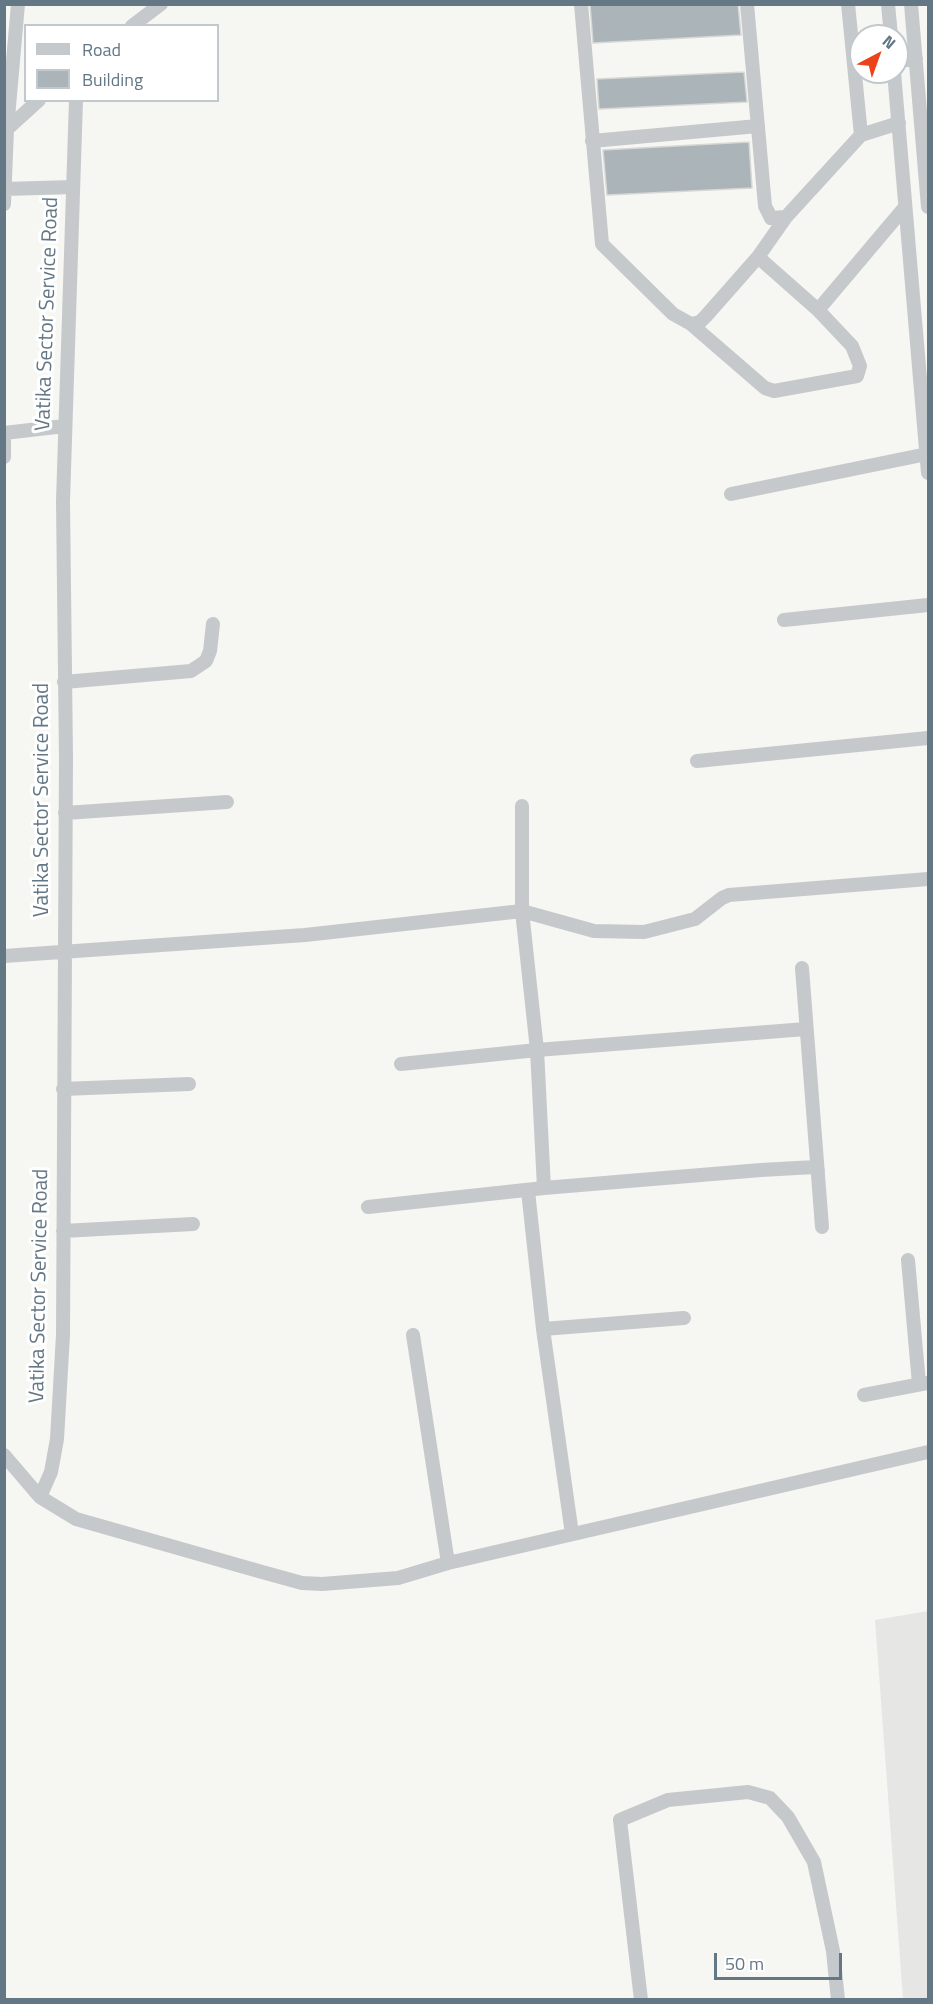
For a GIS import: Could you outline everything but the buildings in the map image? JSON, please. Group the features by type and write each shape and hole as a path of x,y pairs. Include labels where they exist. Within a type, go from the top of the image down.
{"street":[{"path":"4,204 7,129 18,4"},
{"path":"135,24 161,4"},
{"path":"581,4 602,244 673,314 691,324 765,388 774,391 853,379 860,371 859,357 852,346 818,310 758,257"},
{"path":"747,4 767,213 776,219 786,217"},
{"path":"848,4 861,135"},
{"path":"888,4 890,24"},
{"path":"911,4 926,143 928,207"},
{"path":"909,60 916,59"},
{"path":"895,84 928,473"},
{"path":"7,129 37,102"},
{"name":"Vatika Sector Service Road","path":"40,1497 51,1472 57,1439 63,1335 65,426 76,102"},
{"path":"691,324 706,316 758,257 786,217 861,135 899,123"},
{"path":"592,141 758,126"},
{"path":"5,189 73,187"},
{"path":"818,310 905,207"},
{"path":"4,433 65,426"},
{"path":"4,440 7,447 4,457"},
{"path":"731,494 927,454"},
{"path":"784,620 928,606"},
{"path":"64,682 191,671 206,661 210,651 213,624"},
{"path":"697,760 928,738"},
{"path":"65,813 227,802"},
{"path":"522,806 522,911 537,1050 544,1188"},
{"path":"4,956 305,935 522,911 594,931 644,932 695,919 722,898 729,896 928,879"},
{"path":"802,968 822,1227"},
{"path":"401,1064 537,1050 806,1029"},
{"path":"63,1089 189,1084"},
{"path":"368,1208 544,1188 761,1170 815,1167 818,1170"},
{"path":"528,1191 543,1329 572,1533"},
{"path":"63,1231 193,1224"},
{"path":"864,1395 924,1383 908,1260"},
{"path":"543,1329 684,1318"},
{"path":"413,1335 448,1563"},
{"path":"4,1455 40,1497 76,1519 302,1583 360,1583 398,1578 448,1563 572,1533 928,1452"},
{"path":"641,2000 620,1821 668,1800 748,1792 770,1798 788,1816 814,1862 833,1951 838,2000"}],"shaded area":[{"path":"928,1611 928,1999 903,1999 875,1620"}]}
